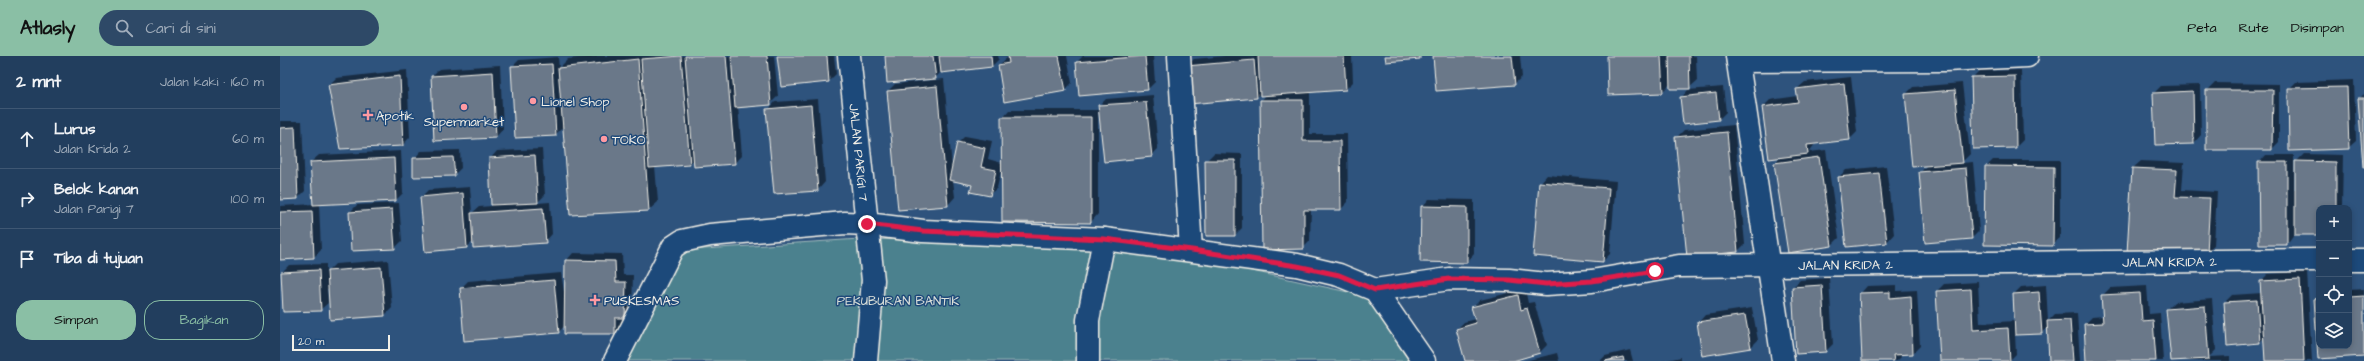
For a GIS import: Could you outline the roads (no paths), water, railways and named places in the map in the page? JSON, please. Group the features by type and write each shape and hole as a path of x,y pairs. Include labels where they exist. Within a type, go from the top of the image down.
{"street":[{"name":"JALAN PARIGI 7","path":"849,56 873,280 866,361"},
{"path":"1179,56 1192,250"},
{"path":"1783,361 1737,58 1945,60 2027,56"},
{"path":"615,361 673,247 682,241 710,235 845,222 923,231 1104,239 1192,250 1297,266 1339,275 1375,290 1424,361"},
{"path":"1088,361 1088,320 1104,239"},
{"name":"JALAN KRIDA 2","path":"1375,290 1449,279 1509,280 1546,284 1592,281 1679,266 2316,260"},
{"path":"2352,260 2364,260"}],"place":[{"name":"Lionel Shop","path":"533,101"},
{"name":"Supermarket","path":"464,107"},
{"name":"Apotik","path":"368,115"},
{"name":"TOKO","path":"604,139"},
{"name":"PUSKESMAS","path":"595,300"}],"park label":[{"name":"PEKUBURAN BANTIK","path":"898,300"}]}
